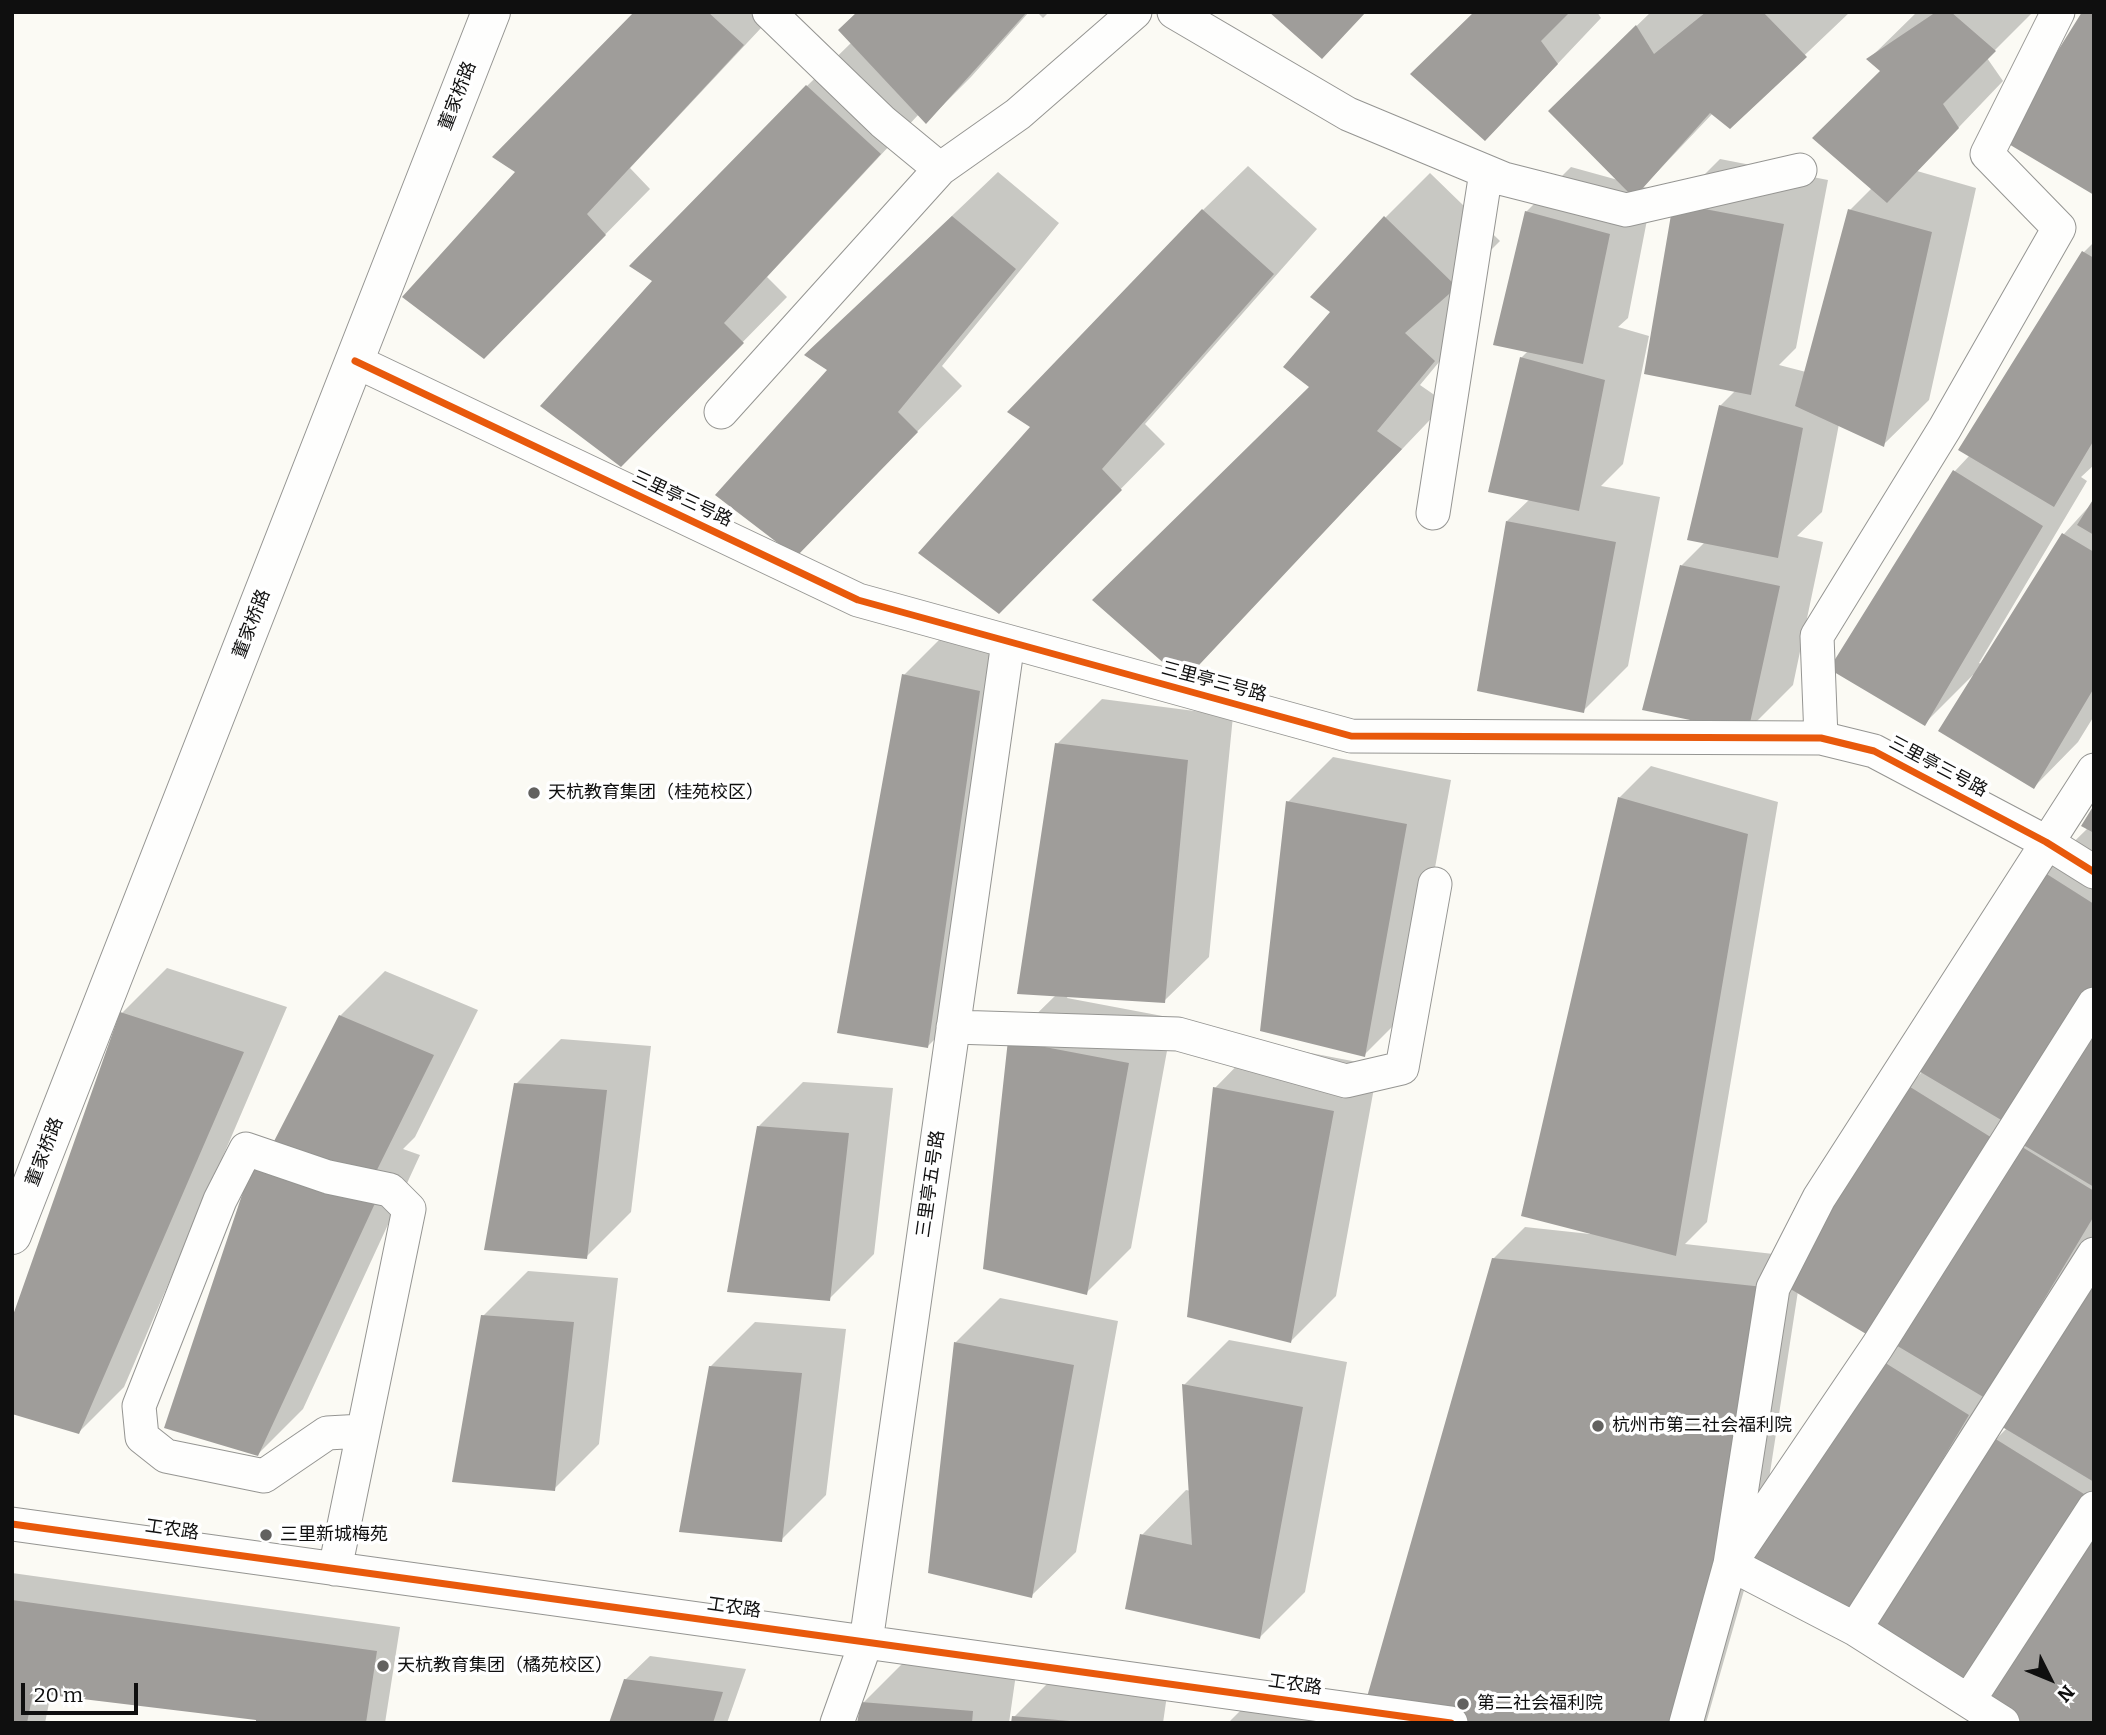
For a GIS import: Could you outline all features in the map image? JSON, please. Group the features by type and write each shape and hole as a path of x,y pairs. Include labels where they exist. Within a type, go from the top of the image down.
{"street":[{"name":"董家桥路","path":"12,1235 491,12"},
{"path":"769,12 883,122 940,169"},
{"path":"721,412 940,169 1018,114 1135,12"},
{"path":"1174,12 1348,114 1504,179 1626,210 1800,170"},
{"path":"1821,738 1817,636 1945,428 2059,228 1987,154 2058,12"},
{"path":"1433,513 1486,172"},
{"name":"三里亭三号路","path":"355,361 858,600 1351,736 1821,738 1874,751 2046,842 2094,872"},
{"name":"三里亭五号路","path":"837,1723 866,1642 1008,642"},
{"path":"1686,1723 1730,1564 1773,1288 1819,1198 2094,770"},
{"path":"953,1027 1178,1034 1346,1081 1402,1068 1435,884"},
{"path":"1730,1564 1877,1347 2094,1004"},
{"path":"335,1569 409,1209 390,1190 328,1177 246,1149 220,1200 138,1406 142,1437 166,1457 264,1476 327,1433 363,1430"},
{"path":"1855,1629 2094,1254"},
{"path":"1969,1700 2094,1508"},
{"name":"工农路","path":"12,1524 1451,1723"},
{"path":"1730,1564 1855,1629 2003,1723"}],"building":[{"path":"634,12 708,12 744,45 587,214 606,235 484,359 402,297 515,172 492,157"},
{"path":"857,12 1027,12 926,124 838,30"},
{"path":"1269,12 1366,12 1322,59"},
{"path":"1474,12 1570,12 1541,41 1558,64 1485,141 1410,74"},
{"path":"1706,12 1763,12 1807,57 1730,129 1710,113 1634,198 1548,111 1636,25 1654,54"},
{"path":"1936,12 1951,12 1996,51 1943,104 1959,128 1887,203 1812,138 1880,71 1866,59"},
{"path":"2082,12 2094,12 2094,195 2002,140"},
{"path":"806,85 881,154 724,323 744,343 621,467 540,406 652,281 629,266"},
{"path":"1673,203 1784,224 1751,395 1644,374"},
{"path":"1202,209 1274,274 1102,469 1122,490 999,614 918,553 1030,427 1007,412"},
{"path":"1848,209 1932,232 1884,447 1795,406"},
{"path":"1525,211 1610,234 1583,364 1493,345"},
{"path":"952,216 1016,269 898,412 918,432 796,557 715,495 827,370 804,355"},
{"path":"1384,216 1457,287 1405,333 1435,361 1377,431 1402,449 1184,681 1092,600 1309,387 1283,367 1330,312 1310,297"},
{"path":"2082,251 2094,258 2094,440 2054,507 1958,450"},
{"path":"1520,357 1605,380 1579,511 1488,492"},
{"path":"1719,405 1803,428 1778,558 1687,540"},
{"path":"1953,470 2043,526 1925,726 1829,669"},
{"path":"2094,498 2094,535 2077,525"},
{"path":"1506,521 1616,542 1584,713 1477,691"},
{"path":"2062,533 2094,552 2094,688 2034,789 1938,731"},
{"path":"1680,565 1780,586 1748,732 1642,710"},
{"path":"902,674 980,691 928,1048 837,1033"},
{"path":"1055,743 1188,760 1165,1003 1017,994"},
{"path":"1618,797 1748,834 1676,1256 1521,1216"},
{"path":"1286,801 1407,824 1365,1057 1260,1031"},
{"path":"2094,805 2094,833 2081,826"},
{"path":"2042,871 2094,904 2094,992 2013,1127 1917,1070"},
{"path":"120,1012 244,1052 79,1434 12,1414 12,1318"},
{"path":"339,1015 434,1055 370,1184 270,1149"},
{"path":"2094,1015 2094,1187 2015,1140"},
{"path":"1008,1040 1129,1063 1087,1295 983,1269"},
{"path":"514,1083 607,1090 587,1259 484,1250"},
{"path":"1907,1085 1997,1141 1878,1341 1782,1284"},
{"path":"1213,1087 1334,1111 1291,1343 1187,1317"},
{"path":"757,1126 849,1133 830,1301 727,1292"},
{"path":"2014,1142 2094,1191 2094,1216 1985,1398 1889,1341"},
{"path":"254,1159 377,1199 258,1456 164,1428"},
{"name":"杭州市第二社会福利院","path":"1492,1258 1773,1288 1686,1723 1452,1723 1363,1711"},
{"path":"2094,1274 2094,1482 1999,1425"},
{"path":"481,1315 574,1322 555,1491 452,1482"},
{"path":"954,1342 1074,1365 1032,1598 928,1573"},
{"path":"1879,1359 1969,1415 1850,1615 1754,1558"},
{"path":"709,1366 802,1373 782,1542 679,1532"},
{"path":"1182,1384 1303,1407 1260,1639 1125,1609 1140,1534 1192,1545"},
{"path":"1994,1438 2084,1494 1966,1694 1869,1636"},
{"path":"2094,1529 2094,1723 2015,1723 1984,1704"},
{"path":"12,1600 377,1651 366,1723 256,1723 256,1720 33,1693 27,1723 12,1723"},
{"path":"624,1679 723,1692 713,1723 609,1723"},
{"path":"861,1702 973,1711 972,1723 857,1723"},
{"path":"1012,1716 1070,1721 1070,1723 1011,1723"}],"cycle path":[{"path":"355,361 858,600 1351,736 1821,738 1874,751 2046,842 2094,872"},
{"path":"12,1524 1451,1723"}],"place":[{"name":"天杭教育集团（桂苑校区）","path":"534,793"},
{"name":"杭州市第二社会福利院","path":"1598,1426"},
{"name":"三里新城梅苑","path":"266,1535"},
{"name":"天杭教育集团（橘苑校区）","path":"383,1666"},
{"name":"第二社会福利院","path":"1463,1704"}]}
